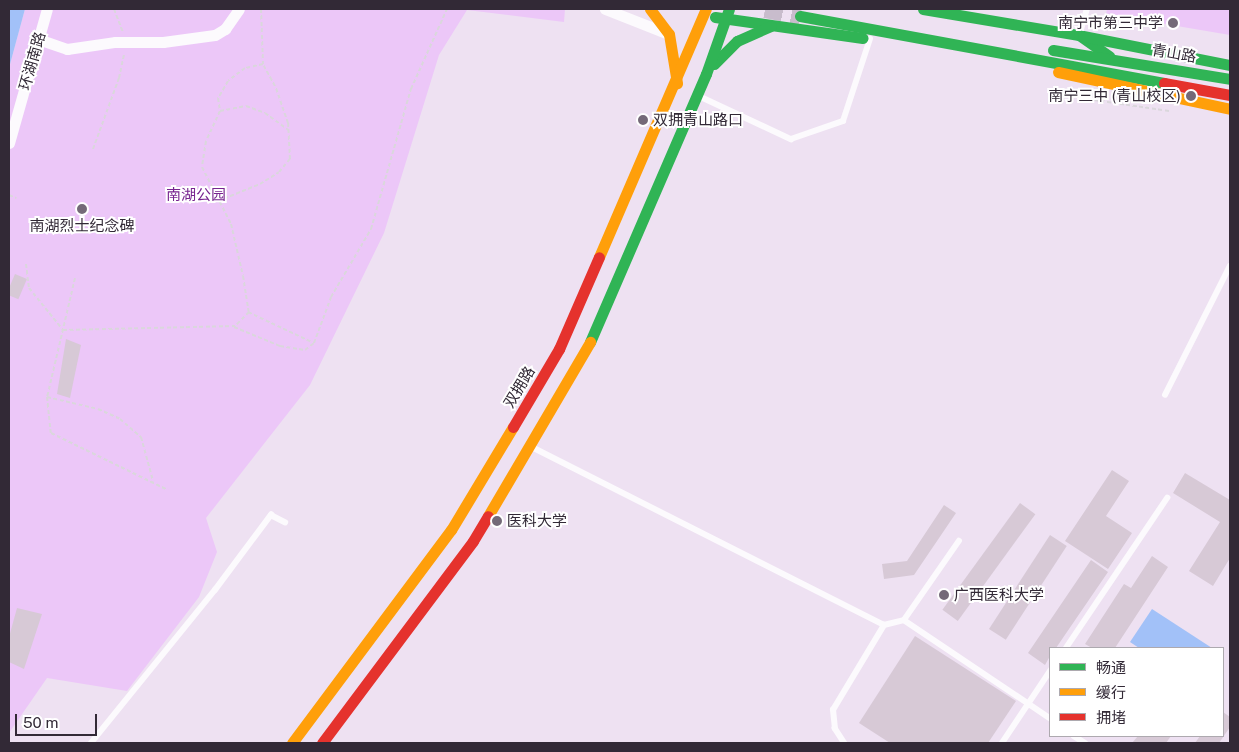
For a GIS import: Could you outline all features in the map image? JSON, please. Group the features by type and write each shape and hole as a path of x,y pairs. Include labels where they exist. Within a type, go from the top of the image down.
{"main road":[{"path":"650,9 669,34 677,83"},
{"name":"青山路","path":"822,9 914,28 1112,57 1230,79"},
{"path":"923,9 1079,35 1230,65"},
{"path":"706,12 728,14 770,26 870,39 1058,72 1230,109"},
{"name":"双拥路","path":"292,743 451,530 559,350 677,83 706,12"},
{"path":"322,743 473,541 582,360 706,74 728,14"},
{"path":"800,16 1120,73"},
{"path":"706,74 737,41 770,26"},
{"path":"1079,35 1112,57"},
{"path":"1058,72 1120,73"},
{"name":"青山路","path":"1120,73 1230,94"}],"street":[{"name":"环湖南路","path":"9,143 47,9"},
{"path":"38,39 66,49 124,42 164,42 215,35 225,29 239,9"},
{"path":"605,9 669,34"}],"lane":[{"path":"1079,35 1087,9"},
{"path":"697,95 791,139 843,121 870,39"},
{"path":"1165,395 1230,266"},
{"path":"530,446 884,626"},
{"path":"1067,647 1167,498"},
{"path":"91,743 215,590 271,515 285,522"},
{"path":"844,743 835,730 834,710 884,626 904,620 959,541"},
{"path":"904,620 1049,717"},
{"path":"1002,743 1049,673"}],"path":[{"path":"93,149 119,78 124,42 123,30 114,9"},
{"path":"218,201 279,172 290,159 289,131 275,86 262,64 261,9"},
{"path":"63,330 234,327 280,346 305,350 314,343 331,297 371,229 411,89 447,9"},
{"path":"249,312 232,224 218,201 202,166 206,141 220,111 218,98 228,81 245,68 262,64"},
{"path":"1094,100 1170,111"},
{"path":"220,111 246,106 265,113 289,131"},
{"path":"9,195 16,198"},
{"path":"26,264 29,288 63,330"},
{"path":"75,278 47,397 51,433 154,481 168,490"},
{"path":"249,312 314,343"},
{"path":"234,327 249,312"},
{"path":"47,397 98,409 120,420 141,437 154,481"}],"green space":[{"name":"南湖公园","path":"25,9 565,9 564,22 467,10 439,55 384,233 310,385 206,518 217,552 199,597 127,691 47,678 9,733 9,68"},
{"name":"南宁市第三中学","path":"1107,9 1230,9 1230,35 1106,14"}],"water":[{"path":"9,9 25,9 9,68"},
{"path":"1152,609 1210,647 1138,647 1130,642"}],"building":[{"path":"15,274 27,279 18,299 9,295 9,288"},
{"path":"66,339 81,345 70,398 57,394"},
{"path":"1112,470 1129,481 1106,516 1132,533 1108,569 1065,541"},
{"path":"1185,473 1230,500 1230,558 1213,586 1189,571 1220,522 1173,493"},
{"path":"1020,503 1035,514 958,621 942,610"},
{"path":"944,505 956,513 914,575 884,579 882,564 907,561"},
{"path":"1050,535 1067,546 1006,640 989,629"},
{"path":"1152,556 1168,567 1116,647 1090,647 1085,644 1124,584 1131,588"},
{"path":"1091,560 1108,572 1057,647 1049,647 1049,658 1045,665 1028,653"},
{"path":"17,608 42,614 24,669 9,662 9,637"},
{"path":"915,636 1016,701 988,743 890,743 859,723"},
{"path":"1224,713 1230,717 1230,727 1224,736"},
{"path":"1137,737 1170,737 1166,743 1132,743"},
{"path":"1199,737 1223,737 1219,743 1195,743"}],"tunnel":[{"path":"765,9 800,16"}],"traffic: fast":[{"path":"590,342 706,74 729,9"},
{"path":"923,9 1079,35 1109,56"},
{"path":"800,16 1164,83"},
{"path":"715,17 863,38"},
{"path":"714,64 737,41 771,26"},
{"path":"1083,36 1230,65"},
{"path":"1053,50 1230,79"}],"traffic: slow":[{"path":"650,9 669,34 677,83"},
{"path":"599,257 706,9"},
{"path":"1058,72 1230,109"},
{"path":"488,516 590,342"},
{"path":"292,743 451,530 513,427"}],"traffic: jam":[{"path":"1164,83 1230,95"},
{"path":"513,427 559,349 599,257"},
{"path":"322,743 473,541 488,516"}],"place":[{"name":"南宁市第三中学","path":"1173,23"},
{"name":"南宁三中 (青山校区)","path":"1191,96"},
{"name":"双拥青山路口","path":"643,120"},
{"name":"南湖烈士纪念碑","path":"82,209"},
{"name":"医科大学","path":"497,521"},
{"name":"广西医科大学","path":"944,595"}]}
